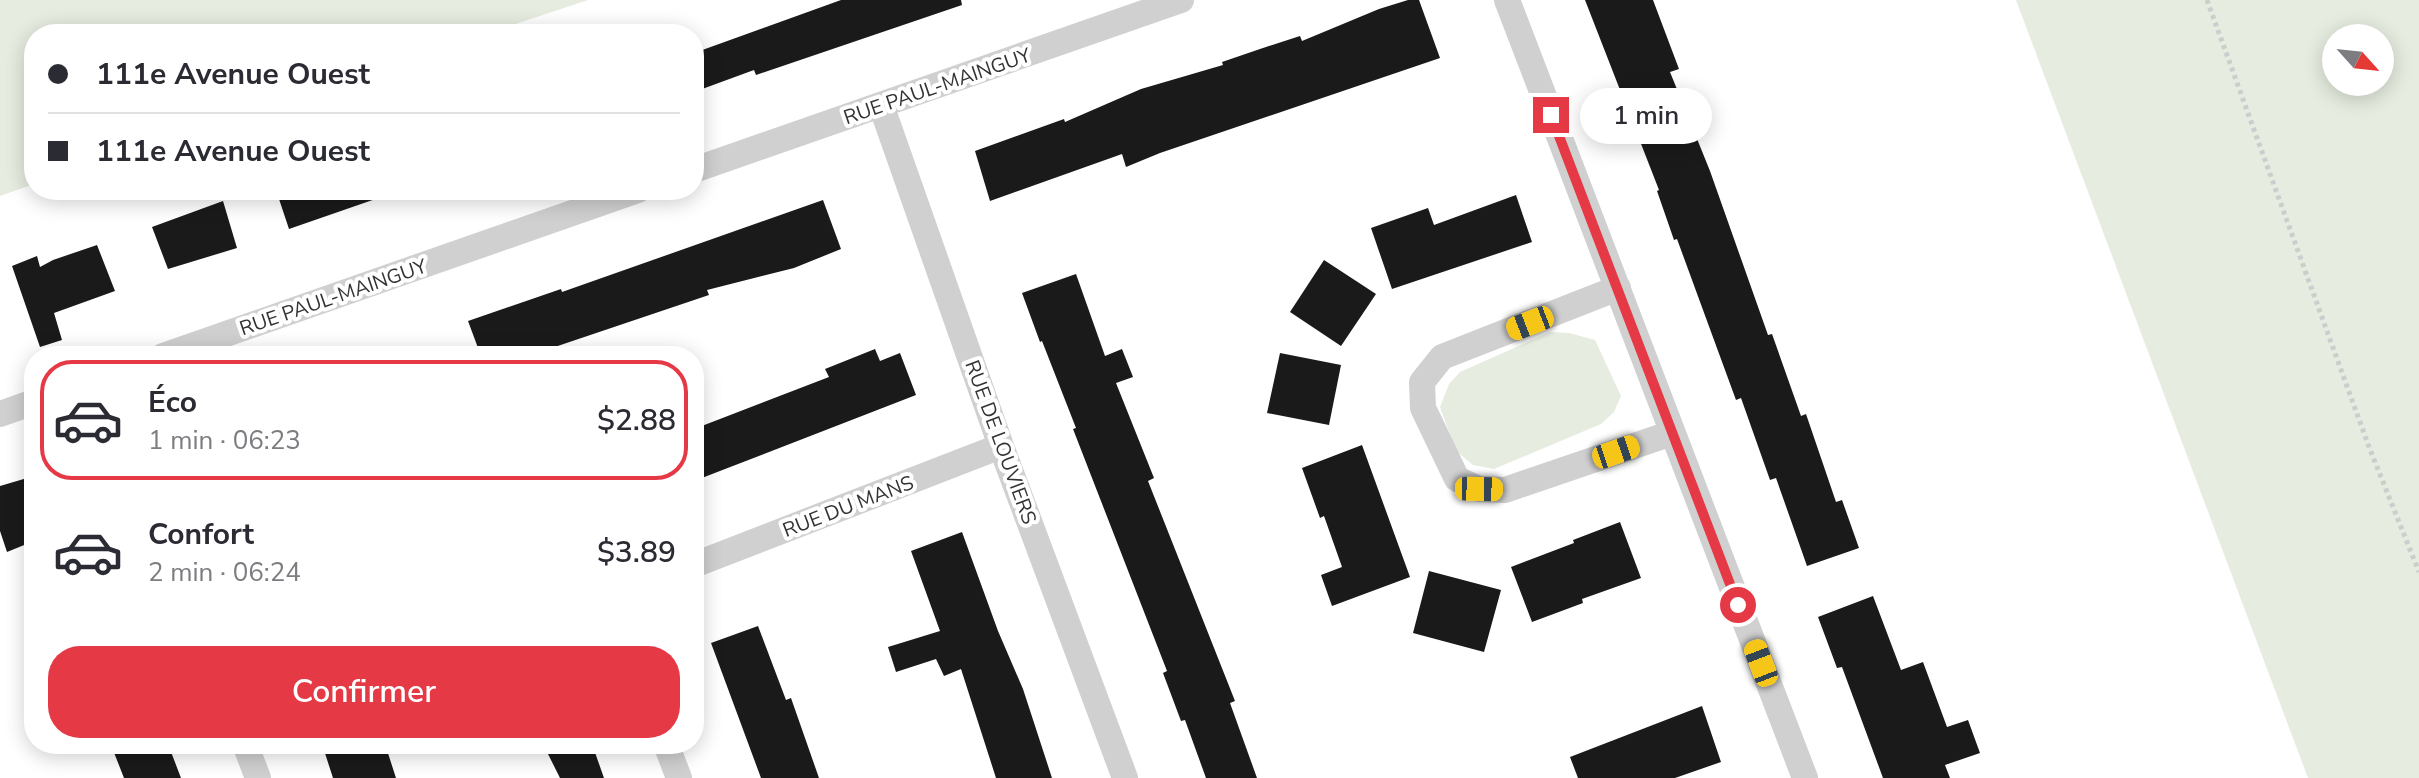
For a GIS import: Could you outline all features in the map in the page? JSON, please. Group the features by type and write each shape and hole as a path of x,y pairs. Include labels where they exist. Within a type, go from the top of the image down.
{"street":[{"name":"RUE PAUL-MAINGUY","path":"704,167 1181,0"},
{"path":"1507,0 1805,778"},
{"name":"RUE DE LOUVIERS","path":"881,105 1001,446 1125,778"},
{"name":"RUE PAUL-MAINGUY","path":"192,346 609,200"},
{"path":"1618,288 1442,357 1422,382 1423,408 1457,479 1479,489 1505,490 1672,433"},
{"path":"0,414 24,406"},
{"name":"RUE DU MANS","path":"704,561 1001,446"},
{"path":"249,754 258,778"},
{"path":"670,754 679,778"}],"path":[{"path":"2207,0 2369,447 2419,572"}],"shaded area":[{"path":"0,0 588,0 515,24 24,24 24,188 0,196"},
{"path":"2016,0 2419,0 2419,778 2308,778"},
{"path":"1550,332 1595,340 1621,396 1614,412 1601,424 1494,469 1473,465 1456,451 1440,407 1449,384 1460,372"}],"building":[{"path":"841,0 961,0 962,5 756,75 754,70 704,88 704,49"},
{"path":"1408,0 1419,0 1440,58 1126,167 1122,154 990,201 975,151 1064,119 1065,122 1141,89 1223,65 1222,62 1300,36 1302,41"},
{"path":"1585,0 1653,0 1679,69 1670,72 1710,171 1768,335 1772,334 1801,416 1806,414 1836,502 1842,500 1859,548 1807,566 1776,478 1770,480 1741,398 1736,400"},
{"path":"1516,195 1532,242 1392,289 1371,228 1428,208 1434,225"},
{"path":"279,200 373,200 289,229"},
{"path":"823,200 841,249 794,268 707,290 709,295 558,346 477,346 468,321 561,289 562,292"},
{"path":"223,201 237,248 168,269 152,227"},
{"path":"97,245 115,291 54,313 62,340 40,346 12,266 37,256 40,267"},
{"path":"1324,260 1376,294 1341,346 1290,312"},
{"path":"1076,274 1105,356 1122,349 1133,377 1116,383 1154,478 1148,481 1235,701 1230,703 1257,778 1206,778 1185,720 1181,721 1163,673 1167,671 1022,293"},
{"path":"875,349 880,361 900,353 916,395 704,477 704,425 829,377 825,369"},
{"path":"1280,353 1341,365 1329,425 1267,413"},
{"path":"1362,445 1410,577 1332,606 1321,575 1342,567 1324,516 1320,518 1302,468"},
{"path":"24,479 24,545 7,552 0,531 0,486"},
{"path":"1620,522 1641,578 1582,599 1583,603 1532,622 1511,567"},
{"path":"962,532 1023,689 1052,778 996,778 961,669 944,676 936,659 896,672 888,647 940,631 911,551"},
{"path":"1429,571 1501,590 1484,652 1413,633"},
{"path":"1873,596 1901,670 1923,662 1947,727 1968,720 1980,753 1945,765 1950,778 1883,778 1842,667 1837,668 1818,617"},
{"path":"758,626 786,700 791,698 819,778 761,778 711,643"},
{"path":"1702,706 1721,762 1675,778 1578,778 1570,757"},
{"path":"115,754 172,754 181,778 124,778"},
{"path":"325,754 388,754 396,778 333,778"},
{"path":"548,754 596,754 604,778 560,778"}],"route":[{"path":"1551,115 1738,605"}]}
